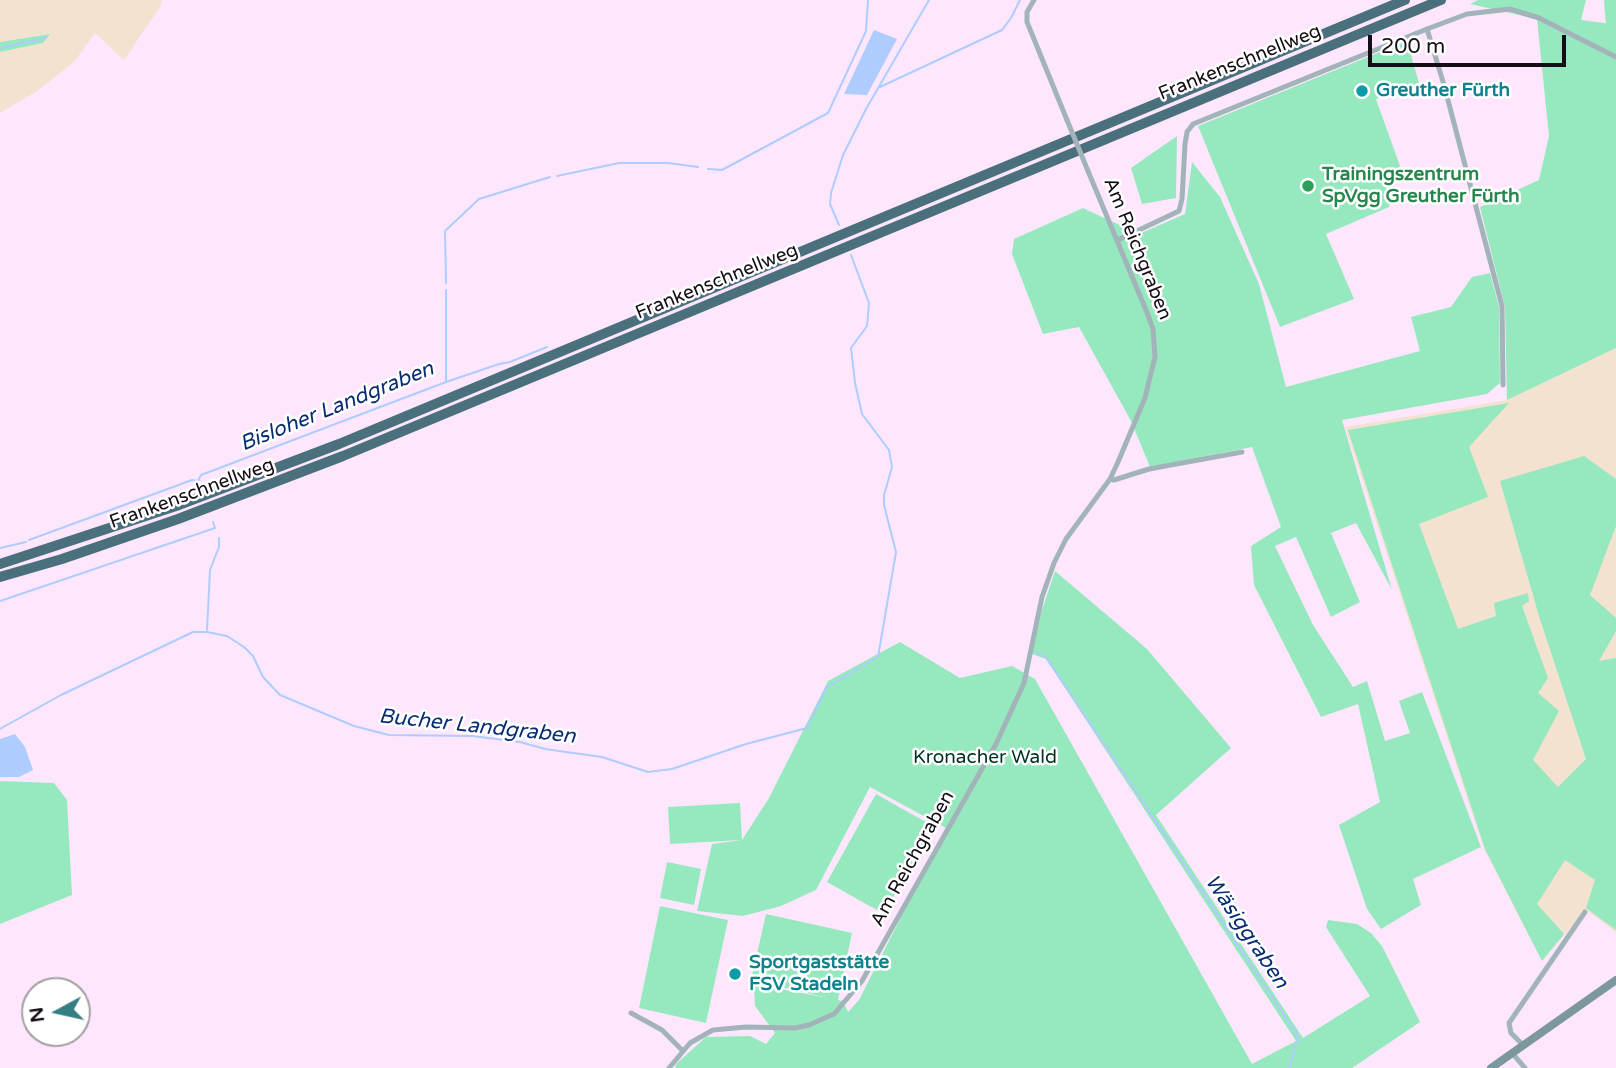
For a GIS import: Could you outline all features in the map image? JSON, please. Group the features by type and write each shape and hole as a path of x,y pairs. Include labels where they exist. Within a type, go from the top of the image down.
{"highway":[{"name":"Frankenschnellweg","path":"0,564 176,506 339,444 1405,0"},
{"name":"Frankenschnellweg","path":"0,577 178,519 343,456 1440,0"}],"main road":[{"path":"1491,1068 1616,980"}],"street":[{"name":"Am Reichgraben","path":"682,1050 699,1036 713,1030 746,1027 795,1028 810,1025 834,1014 862,981 996,744 1024,683 1042,597 1054,563 1066,539 1110,479 1144,398 1155,357 1153,329 1027,22 1027,12 1034,0"},
{"path":"1118,240 1179,211 1185,144 1187,132 1193,124 1467,14 1510,9 1539,18 1616,57"},
{"path":"1427,29 1502,306 1503,384"},
{"path":"1110,479 1242,452"},
{"path":"1523,1045 1511,1033 1509,1023 1585,912"},
{"path":"631,1013 662,1030 682,1050 668,1068"},
{"path":"1512,1053 1525,1068"}],"shaded area":[{"path":"0,0 162,0 124,60 95,33 74,62 37,91 0,113 0,52 43,43 49,34 0,42"},
{"path":"1616,348 1616,932 1586,910 1542,961 1484,849 1345,427 1507,400"}],"green space":[{"path":"1478,0 1586,0 1581,20 1605,23 1606,26 1604,0 1616,0 1616,348 1507,400 1505,307 1480,207 1539,180 1549,136 1537,19 1470,4"},
{"path":"50,34 43,43 0,52 0,42"},
{"name":"Trainingszentrum SpVgg Greuther Fürth","path":"1407,41 1419,83 1376,99 1400,166 1389,207 1326,234 1354,299 1280,327 1198,126"},
{"path":"1177,136 1176,198 1142,204 1131,168"},
{"path":"1192,162 1220,197 1259,284 1286,387 1420,351 1411,317 1451,307 1472,277 1490,273 1499,307 1500,383 1487,394 1342,420 1392,590 1356,523 1331,533 1360,602 1331,617 1296,537 1275,546 1313,625 1353,687 1367,681 1385,741 1410,733 1399,701 1422,692 1481,847 1413,879 1421,905 1381,929 1367,909 1339,825 1380,802 1358,704 1321,717 1254,585 1251,546 1281,527 1252,447 1150,467 1131,421 1079,327 1043,334 1012,254 1014,239 1083,208 1139,234 1185,214"},
{"path":"1509,403 1469,447 1488,497 1419,524 1458,629 1496,616 1494,603 1528,593 1529,601 1522,606 1548,678 1538,693 1559,711 1533,760 1558,787 1586,759 1539,616 1500,481 1584,456 1616,479 1616,526 1590,595 1616,618 1616,631 1599,661 1616,658 1616,930 1586,908 1595,880 1565,860 1537,904 1564,934 1542,961 1485,849 1348,430"},
{"name":"Kronacher Wald","path":"1055,571 1147,649 1231,748 1156,815 1303,1038 1370,996 1326,927 1328,920 1357,924 1371,933 1382,946 1420,1022 1352,1068 675,1068 676,1064 706,1037 750,1036 766,1044 775,1033 755,1006 754,984 828,998 751,980 766,914 852,933 838,1000 843,1001 848,1012 859,1000 946,828 870,787 816,890 781,906 743,916 697,911 712,844 742,840 769,798 828,681 900,642 960,678 1012,666 1035,679 1252,1064 1296,1041 1046,659 1032,654 1042,610"},
{"path":"0,781 54,783 67,800 72,895 0,924"},
{"path":"876,794 933,826 884,914 827,882"},
{"path":"740,803 742,840 670,844 668,807"},
{"path":"667,862 701,869 694,905 660,898"},
{"path":"660,906 728,920 706,1023 639,1008"}],"water":[{"path":"874,30 897,39 867,95 844,94"},
{"path":"15,734 25,747 33,770 19,777 0,777 0,739"}],"waterway":[{"name":"Bisloher Landgraben","path":"708,169 722,170 828,113 866,31 868,0"},
{"name":"Bucher Landgraben","path":"839,225 830,204 843,155 866,109 929,0"},
{"path":"880,87 1002,30 1020,0"},
{"path":"0,48 46,38"},
{"name":"Bisloher Landgraben","path":"557,176 619,163 668,163 698,167"},
{"name":"Bisloher Landgraben","path":"446,283 445,231 479,199 550,177"},
{"name":"Bucher Landgraben","path":"0,729 61,695 193,632 227,636 244,647 253,656 263,677 280,695 354,726 389,735 472,736 520,742 545,749 602,757 648,772 672,769 746,744 807,728 826,688 878,657 896,552 884,505 892,467 889,450 862,414 855,383 851,348 867,326 869,303 851,255"},
{"name":"Bisloher Landgraben","path":"29,540 192,480 198,481 201,475 446,382 446,290"},
{"path":"446,382 547,347"},
{"path":"0,601 215,528 213,522"},
{"name":"Bisloher Landgraben","path":"207,630 210,570 219,547 219,538"},
{"path":"0,548 26,542"},
{"name":"Wäsiggraben","path":"1036,654 1045,656 1151,814"},
{"name":"Wäsiggraben","path":"1152,816 1298,1036 1289,1068"}],"place":[{"name":"Greuther Fürth","path":"1362,91"},
{"name":"Trainingszentrum SpVgg Greuther Fürth","path":"1308,186"},
{"name":"Sportgaststätte FSV Stadeln","path":"735,974"}]}
